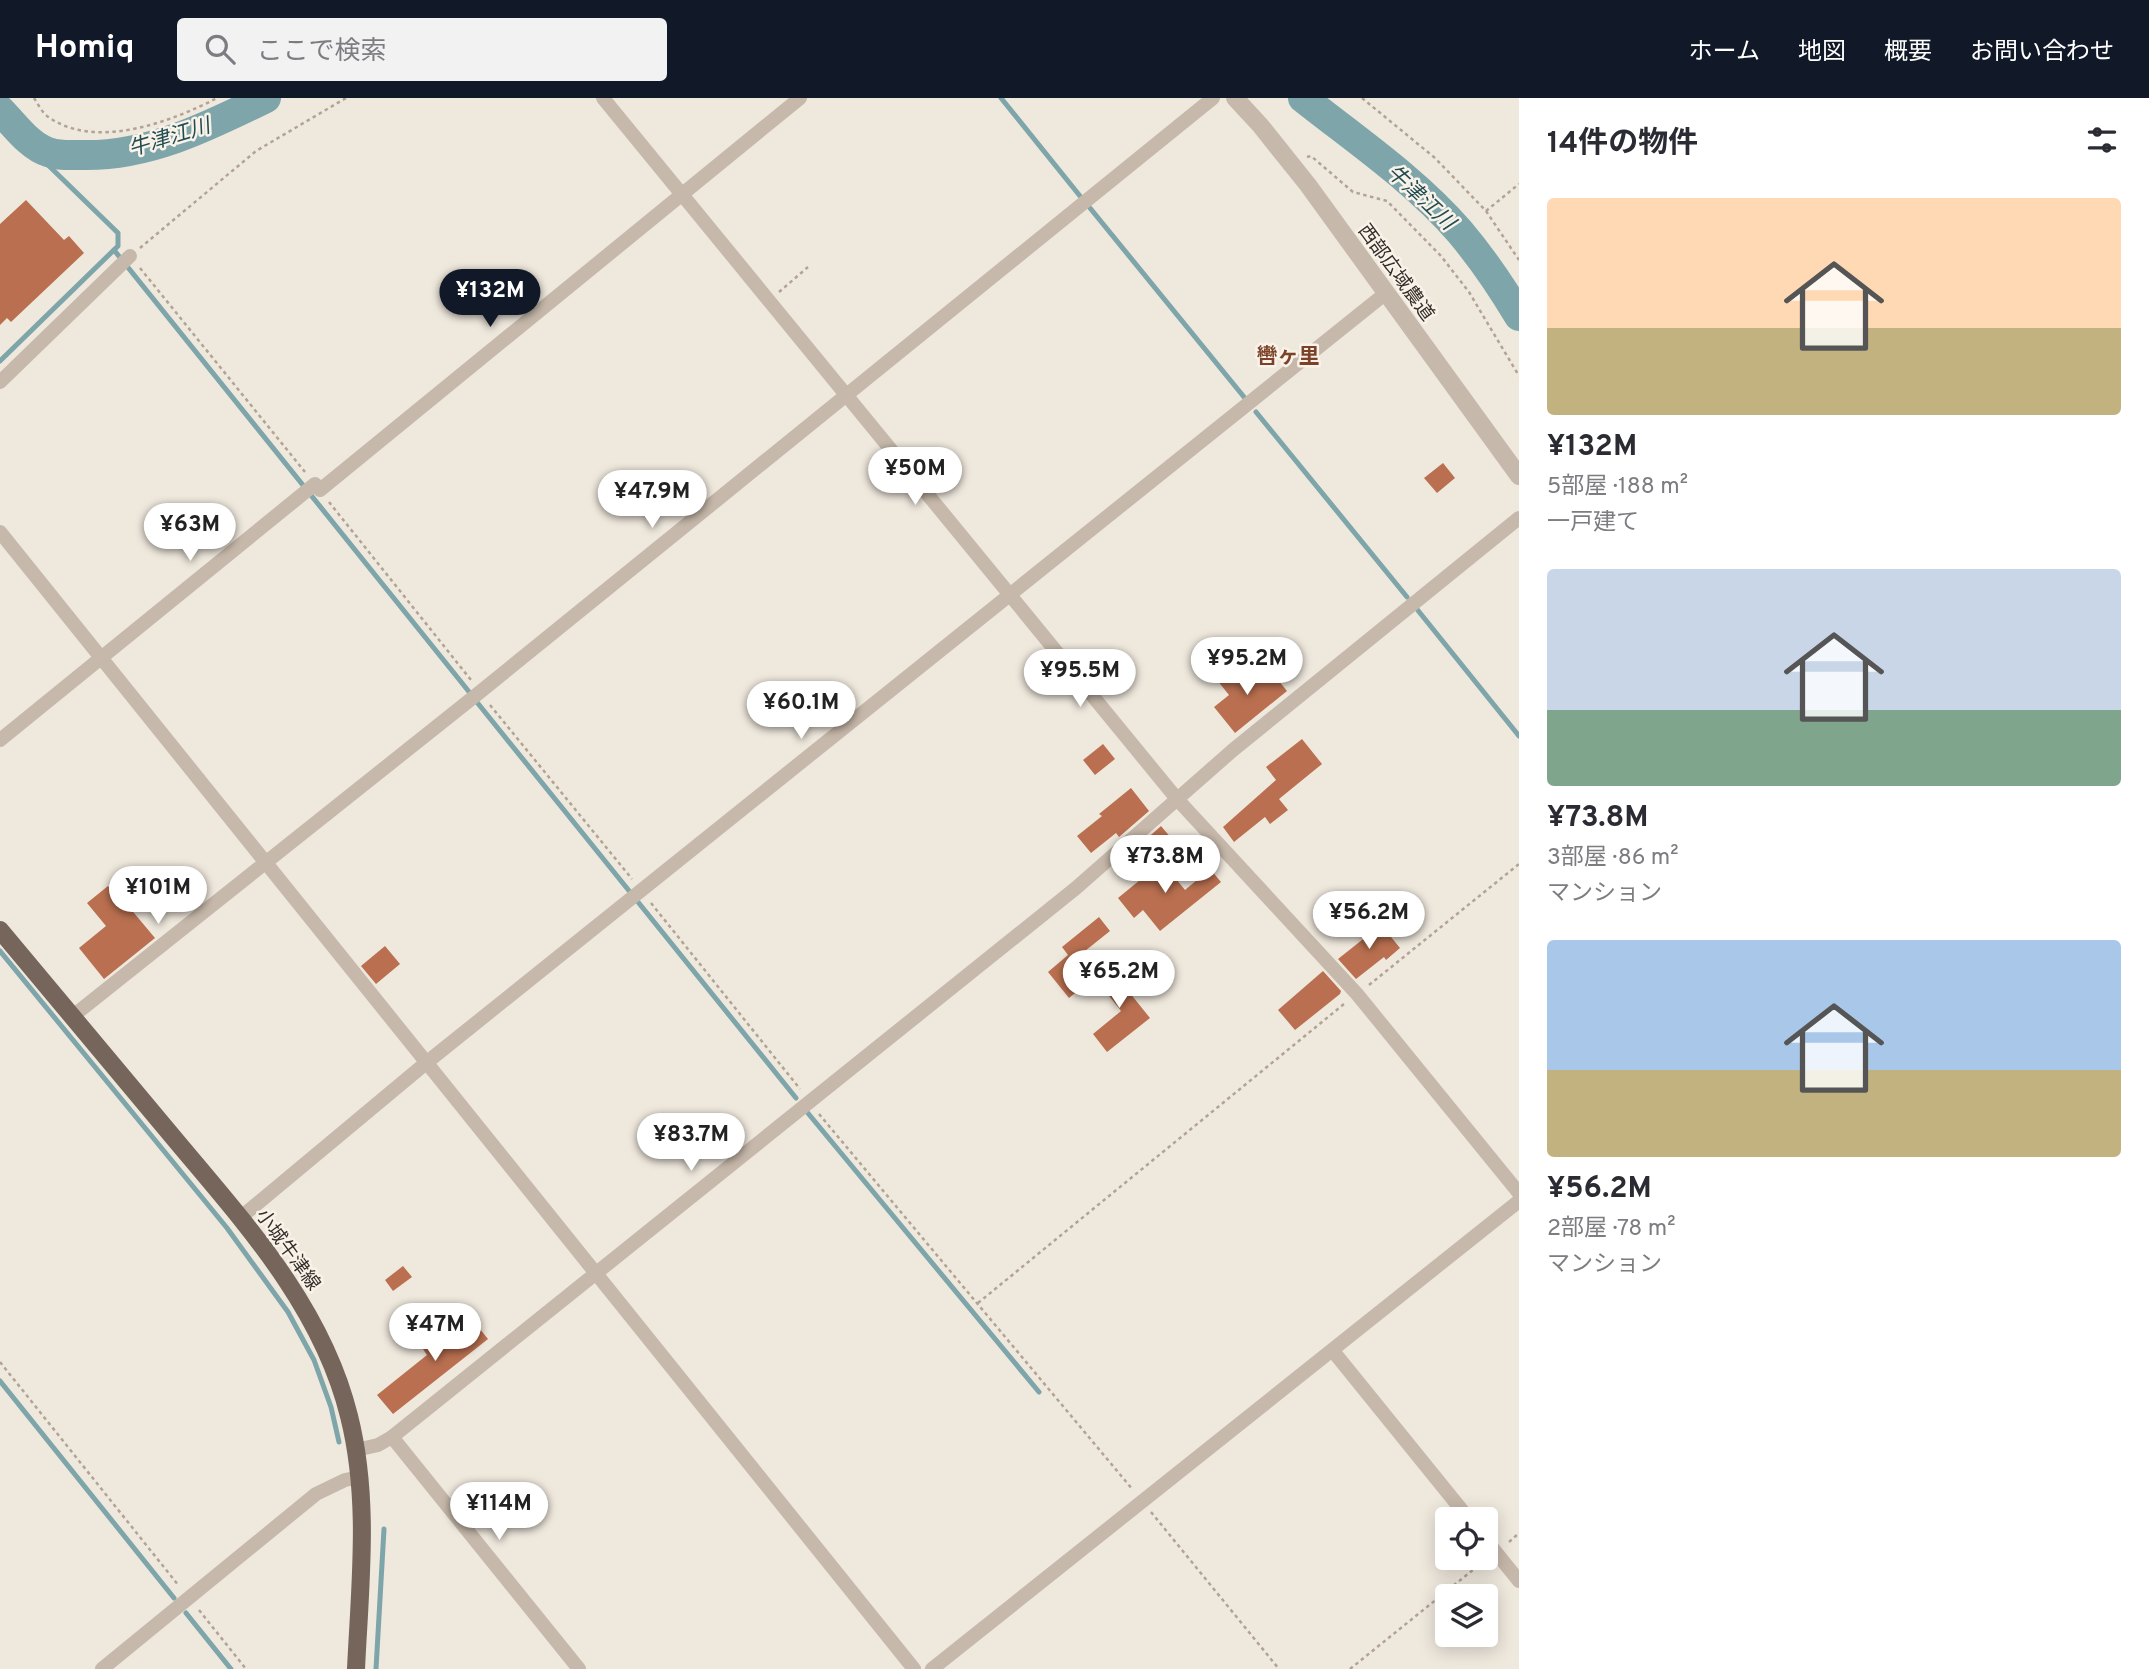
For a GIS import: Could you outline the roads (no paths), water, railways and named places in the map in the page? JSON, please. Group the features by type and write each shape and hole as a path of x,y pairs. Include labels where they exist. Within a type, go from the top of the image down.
{"main road":[{"name":"小城牛津線","path":"0,930 240,1217 281,1271 307,1311 322,1341 340,1385 360,1476 363,1529 356,1669"}],"street":[{"path":"603,98 1177,799 1357,994 1519,1193"},
{"path":"0,740 800,98"},
{"path":"73,1016 480,692 1213,98"},
{"name":"西部広域農道","path":"1235,98 1287,159 1517,471"},
{"path":"0,382 131,256"},
{"path":"240,1217 426,1063 1387,293"},
{"path":"356,1450 378,1445 392,1437 1076,888 1233,750 1519,518"},
{"path":"0,532 914,1669"},
{"path":"932,1669 1519,1200"},
{"path":"1333,1351 1459,1507"},
{"path":"392,1437 579,1669"},
{"path":"102,1669 316,1494 360,1476"},
{"path":"1498,1555 1519,1581"}],"waterway":[{"name":"牛津江川","path":"0,110 28,140 48,152 64,155 105,154 129,151 176,138 266,98"},
{"path":"1001,98 1080,196"},
{"name":"牛津江川","path":"1303,98 1385,161 1443,213 1484,262 1519,316"},
{"path":"0,361 118,246 118,233 47,164 35,146"},
{"path":"1090,208 1244,397"},
{"path":"114,250 470,693"},
{"path":"1256,412 1407,597"},
{"path":"1416,608 1519,736"},
{"path":"476,701 630,892"},
{"path":"638,902 796,1098"},
{"path":"0,951 227,1228 288,1312 314,1360 331,1407 339,1442"},
{"path":"807,1112 1039,1392"},
{"path":"0,1381 174,1598"},
{"path":"376,1669 384,1529"},
{"path":"186,1613 231,1669"}],"district":[{"name":"轡ヶ里","path":"1288,356"}]}
